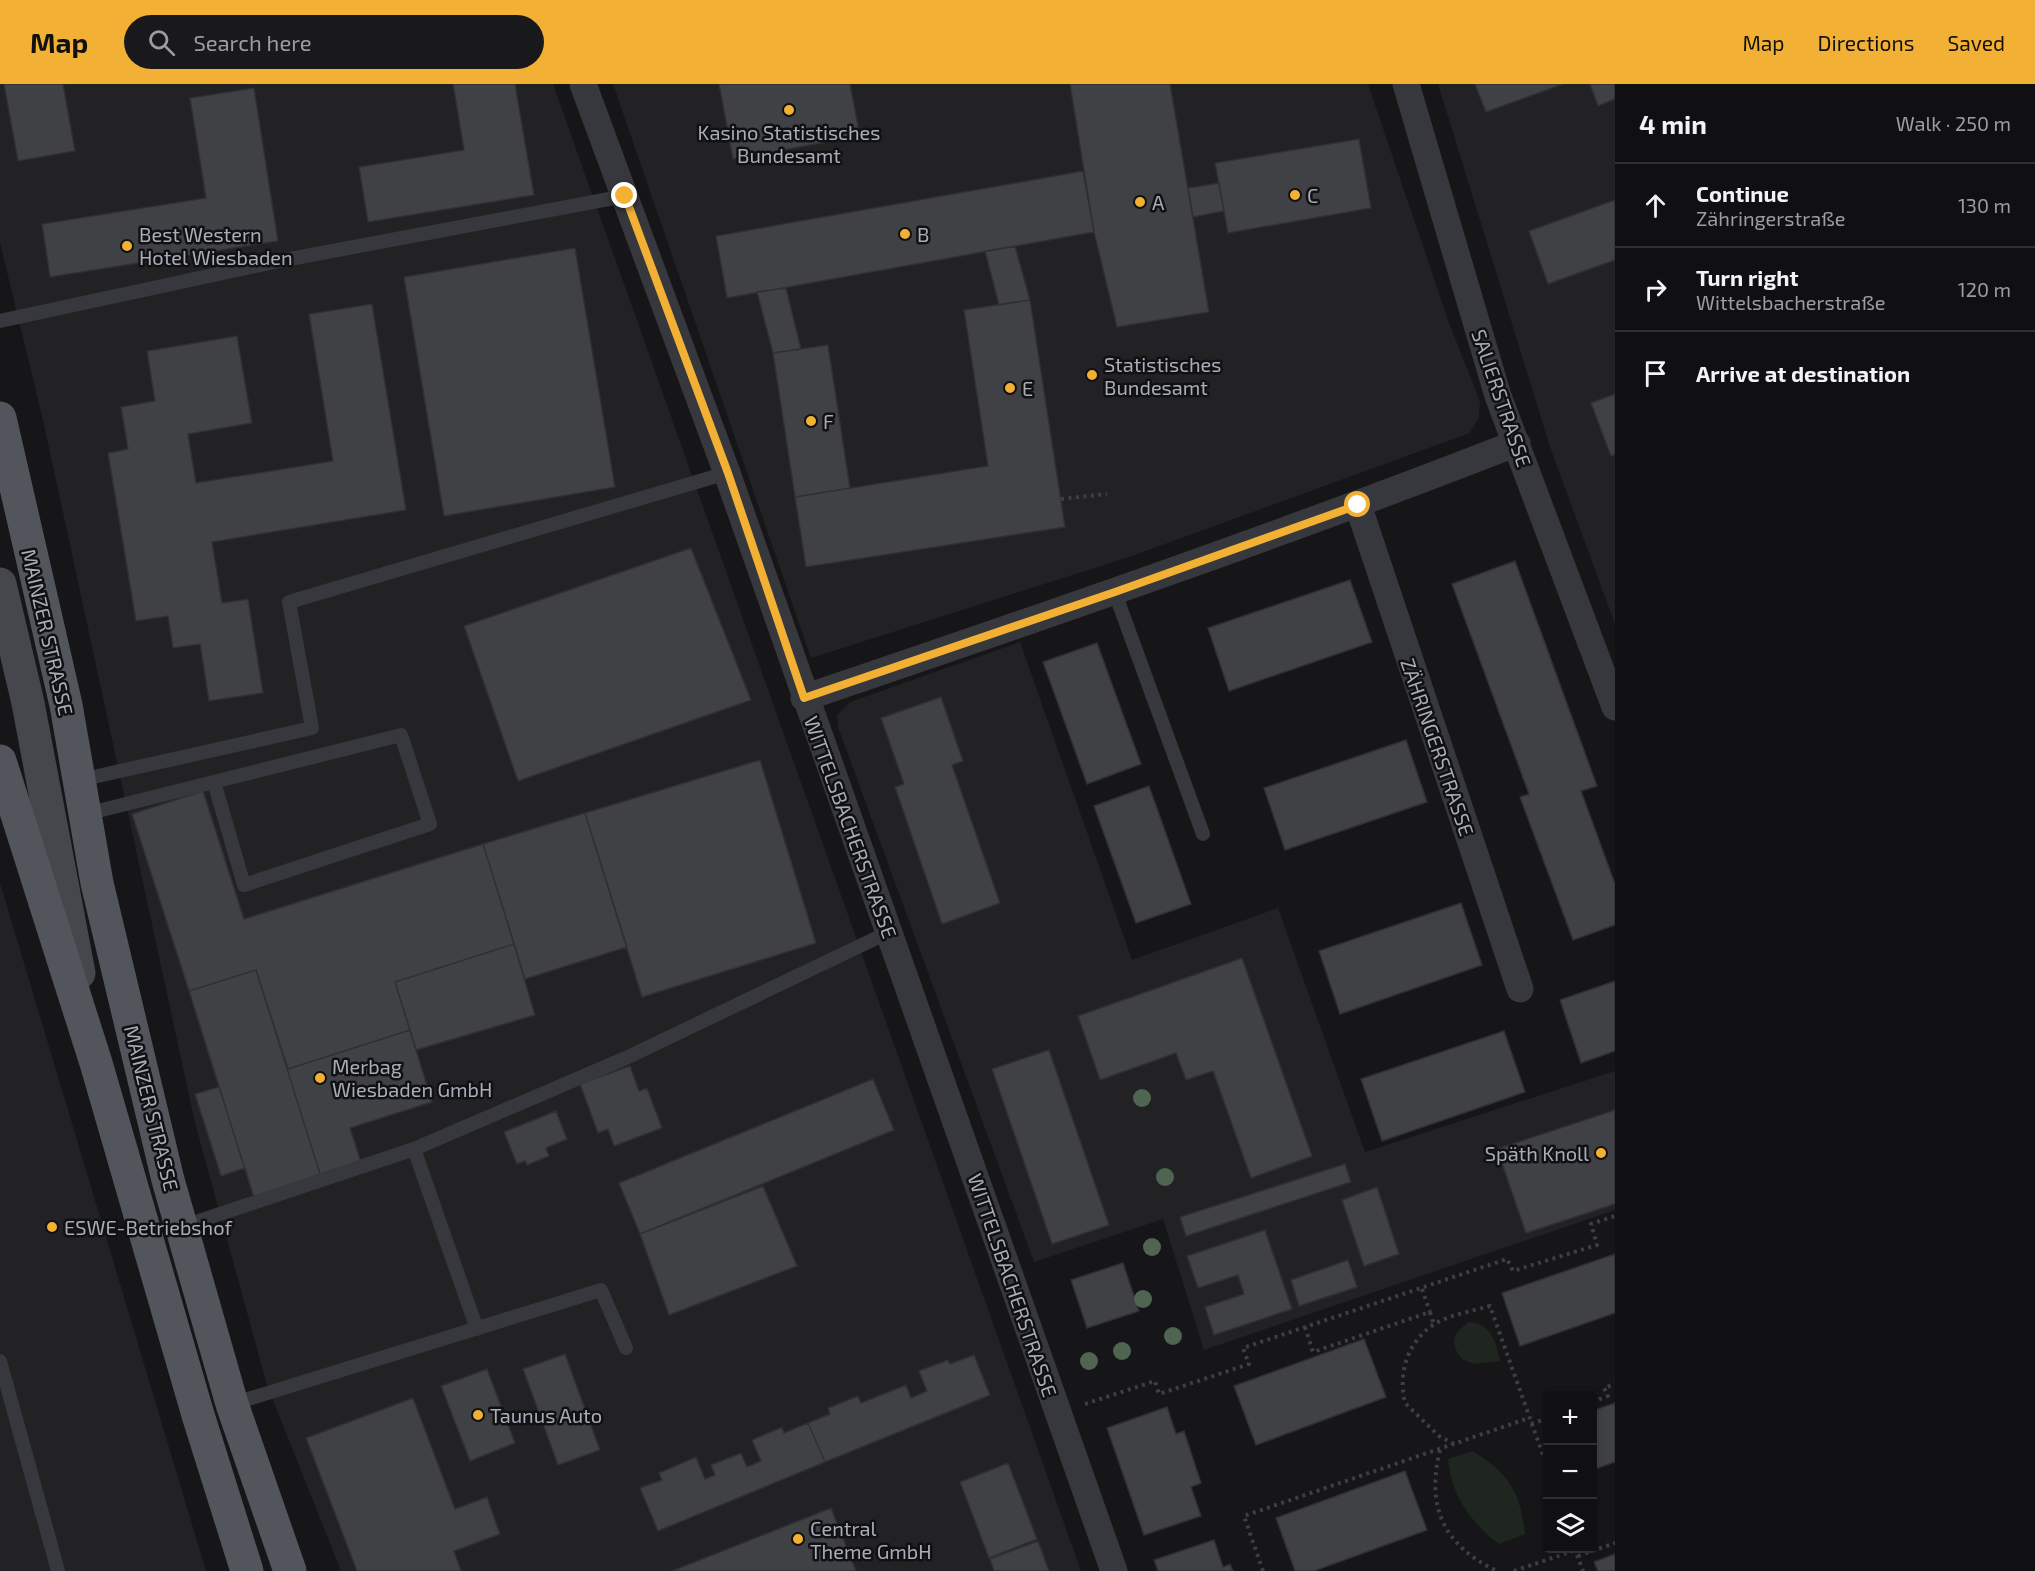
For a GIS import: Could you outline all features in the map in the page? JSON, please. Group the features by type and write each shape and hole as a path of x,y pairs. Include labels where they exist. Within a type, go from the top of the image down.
{"main road":[{"name":"MAINZER STRASSE","path":"0,418 66,705 96,883 181,1227 232,1404 290,1571"},
{"name":"MAINZER STRASSE","path":"0,761 96,1063 247,1571"}],"street":[{"name":"WITTELSBACHERSTRASSE","path":"583,84 728,473 804,698 1114,1571"},
{"name":"SALIERSTRASSE","path":"1406,84 1484,352 1615,707"},
{"path":"804,698 1115,592 1358,505 1516,443"},
{"name":"ZÄHRINGERSTRASSE","path":"1358,505 1520,989"},
{"name":"MAINZER STRASSE","path":"0,584 28,703 96,1063"},
{"name":"MAINZER STRASSE","path":"28,703 96,883"}],"lane":[{"path":"0,321 274,262 625,196"},
{"path":"79,780 312,728 289,602 728,473"},
{"path":"1115,592 1203,834"},
{"path":"86,814 401,735 430,824 244,885 214,782"},
{"path":"181,1227 414,1149 628,1057 889,933"},
{"path":"414,1149 477,1329"},
{"path":"232,1404 601,1290 626,1348"},
{"path":"0,1361 58,1571"}],"path":[{"path":"1061,499 1107,494"},
{"path":"1058,1413 1155,1381 1159,1394 1249,1364 1243,1348 1507,1259 1513,1271 1597,1245 1591,1224 1615,1216"},
{"path":"1422,1288 1434,1324"},
{"path":"1454,1444 1439,1436 1405,1403 1402,1391 1402,1372 1412,1345 1434,1324 1490,1306 1543,1455"},
{"path":"1305,1327 1313,1352 1430,1312"},
{"path":"1597,1400 1608,1396 1604,1388 1615,1384"},
{"path":"1263,1571 1244,1516 1529,1418"},
{"path":"1532,1424 1543,1420"},
{"path":"1441,1449 1434,1474 1435,1501 1442,1523 1458,1546 1480,1563 1497,1571"},
{"path":"1578,1556 1615,1543"},
{"path":"1514,1571 1564,1553"},
{"path":"1577,1553 1583,1571"}],"shaded area":[{"path":"0,84 553,84 1081,1571 341,1571 267,1385 195,1123 43,420 0,243"},
{"name":"Statistisches Bundesamt","path":"613,84 1368,84 1449,323 1480,401 1479,417 1470,433 1129,557 811,658"},
{"path":"1438,84 1615,84 1615,624 1550,447"},
{"path":"1020,642 1132,960 1278,908 1365,1152 1615,1071 1615,1210 1204,1350 1163,1219 1034,1262 838,727 837,715 850,702"},
{"name":"ESWE-Betriebshof","path":"0,883 206,1571 0,1571"},
{"path":"1469,1322 1483,1326 1491,1335 1500,1361 1474,1364 1462,1359 1454,1343 1456,1334"},
{"path":"1473,1451 1496,1468 1511,1485 1520,1506 1525,1534 1499,1544 1480,1527 1464,1507 1453,1485 1448,1459"}],"building":[{"path":"4,84 63,84 75,151 18,161"},
{"path":"453,84 515,84 534,195 368,222 359,167 464,150"},
{"name":"Kasino Statistisches Bundesamt","path":"719,84 850,84 860,136 733,159"},
{"name":"A","path":"1070,84 1170,84 1209,312 1117,327 1094,232"},
{"path":"1475,84 1563,84 1486,112"},
{"path":"1590,84 1615,84 1615,99 1598,106"},
{"path":"254,88 278,241 50,277 42,224 206,198 190,98"},
{"name":"C","path":"1359,139 1371,208 1228,233 1215,163"},
{"name":"B","path":"1083,171 1094,232 727,298 716,236"},
{"path":"1219,183 1224,211 1193,217 1188,188"},
{"path":"1615,200 1615,260 1548,284 1529,231"},
{"path":"1015,246 1030,300 999,305 985,251"},
{"path":"575,248 615,487 444,516 404,277"},
{"path":"786,288 801,349 773,353 757,292"},
{"name":"E","path":"1030,300 1065,527 806,567 795,497 988,466 964,310"},
{"path":"372,304 406,510 212,542 222,603 248,599 263,693 209,701 200,644 173,648 168,616 136,621 108,453 128,449 121,407 155,401 147,351 237,336 252,423 188,434 196,483 333,461 309,314"},
{"name":"F","path":"828,345 850,488 795,497 773,353"},
{"path":"1615,394 1615,454 1611,456 1591,403"},
{"path":"691,548 751,700 518,781 464,626"},
{"path":"1515,561 1597,786 1581,791 1615,884 1615,925 1573,940 1520,797 1529,794 1452,584"},
{"path":"1350,580 1372,642 1229,691 1208,628"},
{"path":"1097,643 1141,764 1087,784 1043,662"},
{"path":"941,697 963,761 952,765 1000,903 942,924 895,787 904,784 881,718"},
{"path":"1406,740 1427,802 1285,850 1264,788"},
{"path":"760,760 816,943 642,997 585,813"},
{"path":"1149,786 1191,904 1136,923 1094,806"},
{"path":"203,791 244,919 483,844 514,944 395,982 410,1030 288,1069 256,970 189,991 132,814"},
{"path":"585,813 627,947 525,979 483,844"},
{"path":"1461,903 1482,965 1340,1014 1319,951"},
{"path":"514,944 535,1015 416,1050 395,982"},
{"path":"1242,958 1312,1156 1251,1178 1213,1071 1186,1080 1176,1053 1100,1080 1078,1016"},
{"name":"Merbag Wiesbaden GmbH","path":"256,970 288,1069 410,1030 432,1102 350,1128 361,1162 254,1198 245,1168 221,1176 195,1094 219,1087 189,991"},
{"path":"256,970 321,1177 254,1198 189,991"},
{"path":"1615,981 1615,1051 1581,1063 1560,1000"},
{"path":"1504,1031 1525,1092 1382,1141 1361,1079"},
{"path":"1049,1050 1109,1225 1052,1244 992,1069"},
{"path":"630,1066 639,1091 647,1088 662,1128 614,1146 608,1129 598,1133 580,1084"},
{"path":"873,1079 894,1130 640,1234 619,1183"},
{"path":"1615,1110 1615,1204 1526,1233 1497,1149"},
{"path":"556,1111 567,1139 546,1148 549,1156 527,1165 525,1161 517,1164 504,1132"},
{"path":"1345,1164 1351,1182 1186,1236 1180,1217"},
{"path":"763,1186 797,1266 669,1315 640,1234"},
{"path":"1377,1187 1399,1254 1364,1266 1342,1200"},
{"path":"1265,1230 1292,1309 1214,1335 1205,1307 1244,1294 1238,1275 1198,1288 1187,1256"},
{"path":"1615,1254 1615,1313 1520,1346 1502,1293"},
{"path":"1348,1260 1357,1287 1299,1306 1291,1280"},
{"path":"1123,1263 1139,1311 1087,1328 1071,1280"},
{"path":"1364,1339 1386,1397 1256,1445 1234,1386"},
{"path":"565,1354 600,1450 558,1465 523,1369"},
{"path":"974,1355 990,1395 825,1462 808,1423 830,1414 828,1408 858,1396 861,1403 906,1385 911,1398 927,1391 919,1371 948,1360 950,1364"},
{"name":"Taunus Auto","path":"487,1369 515,1443 470,1461 441,1386"},
{"path":"413,1398 455,1509 487,1497 500,1534 454,1551 461,1571 357,1571 306,1438"},
{"path":"1615,1403 1615,1462 1597,1468 1597,1445 1597,1409"},
{"path":"1167,1407 1176,1434 1184,1431 1201,1483 1191,1487 1201,1516 1144,1535 1107,1428"},
{"path":"808,1423 825,1462 658,1531 640,1488 662,1480 659,1473 696,1457 705,1479 715,1475 711,1465 741,1453 747,1467 761,1461 752,1440 782,1427 784,1433"},
{"path":"1008,1463 1037,1539 989,1558 960,1482"},
{"path":"1405,1471 1427,1530 1314,1571 1295,1571 1276,1518"},
{"name":"Central Theme GmbH","path":"831,1508 856,1571 672,1571"},
{"path":"1214,1540 1223,1567 1230,1564 1233,1571 1158,1571 1154,1560"},
{"path":"1038,1541 1049,1571 994,1571 990,1559"},
{"path":"1615,1554 1615,1571 1598,1571 1594,1562"}],"place":[{"name":"Kasino Statistisches Bundesamt","path":"789,110"},
{"name":"C","path":"1295,195"},
{"name":"A","path":"1140,202"},
{"name":"B","path":"905,234"},
{"name":"Best Western Hotel Wiesbaden","path":"127,246"},
{"name":"Statistisches Bundesamt","path":"1092,375"},
{"name":"E","path":"1010,388"},
{"name":"F","path":"811,421"},
{"name":"Merbag Wiesbaden GmbH","path":"320,1078"},
{"name":"Späth Knoll","path":"1601,1153"},
{"name":"ESWE-Betriebshof","path":"52,1227"},
{"name":"Taunus Auto","path":"478,1415"},
{"name":"Central Theme GmbH","path":"798,1539"}],"route":[{"path":"625,196 728,473 804,698 1138,584 1358,505"}]}
